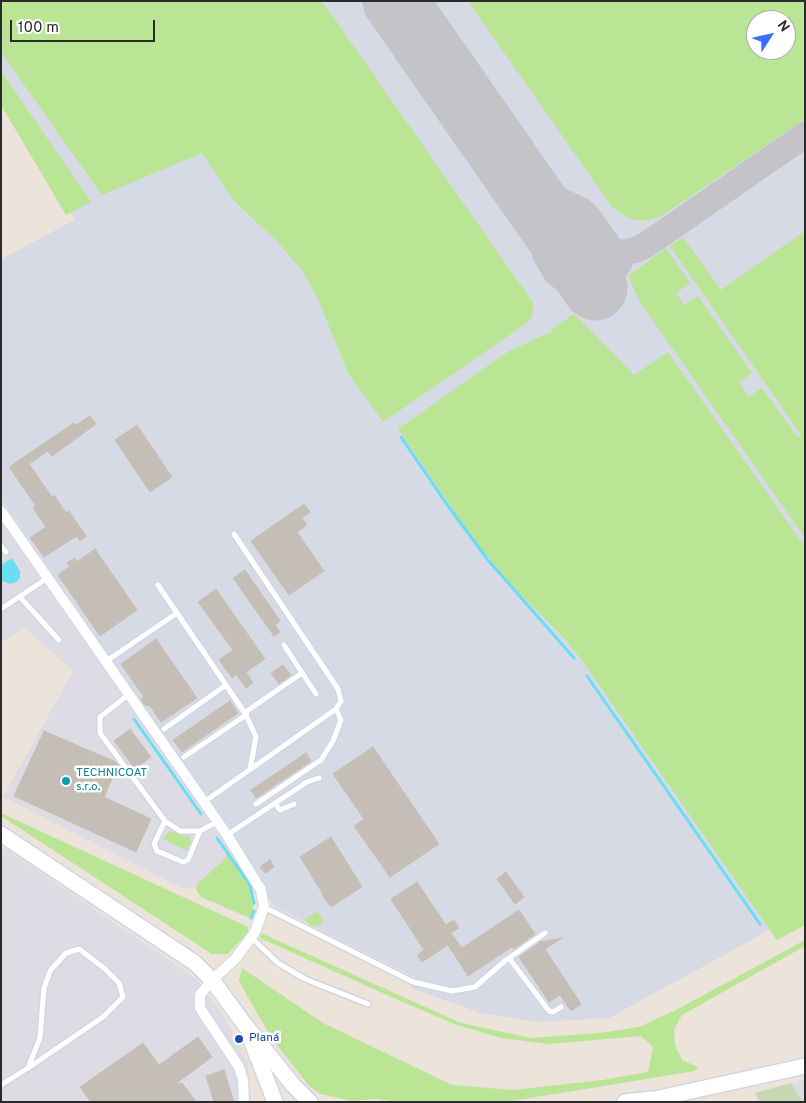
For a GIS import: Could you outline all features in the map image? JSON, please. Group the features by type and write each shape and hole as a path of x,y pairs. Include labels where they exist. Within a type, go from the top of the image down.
{"main road":[{"path":"1,834 177,949 212,980 293,1085 310,1102"},
{"path":"245,1025 268,1094 274,1102"},
{"path":"641,1102 805,1066"},
{"path":"625,1102 653,1100"}],"street":[{"path":"1,511 46,579 227,835 255,878 264,901 264,907 252,938 236,958 212,980 200,995 200,1008 239,1066 243,1080 244,1102"}],"lane":[{"path":"203,802 336,709 341,701 338,689 234,534"},
{"path":"1,546 6,552"},
{"path":"1,609 46,579"},
{"path":"158,585 246,715 256,737 250,770"},
{"path":"20,597 59,640"},
{"path":"105,663 177,613"},
{"path":"284,645 316,694"},
{"path":"184,757 246,715 247,711 302,673"},
{"path":"164,729 226,685"},
{"path":"128,695 100,717 100,733 165,821 180,830 200,831 217,822"},
{"path":"256,804 321,760 333,741 341,720 336,709"},
{"path":"227,835 307,782 319,778"},
{"path":"280,788 286,796"},
{"path":"275,804 280,810 294,804"},
{"path":"165,821 154,844 157,851 183,862 188,860 200,831"},
{"path":"264,907 413,982 452,991 475,987 509,958 545,933"},
{"path":"252,938 278,963 306,979 368,1004"},
{"path":"1,1085 28,1068 103,1017 123,997 119,983 104,968 79,949 66,953 50,971 44,988 40,1038 28,1068"},
{"path":"509,958 549,1010 553,1012 561,1007"}],"shaded area":[{"path":"1,1 805,1 805,904 755,938 609,1018 540,1022 481,1013 411,988 415,977 274,906 1,496 1,259 75,220 1,84"},
{"path":"1,496 540,1022 481,1013 412,987 415,977 325,933 268,887 182,888 3,797 73,671 24,627 1,643"},
{"path":"1,846 197,979 224,1017 248,1063 251,1102 1,1102"},
{"path":"805,1080 805,1102 803,1102 791,1083"}],"green space":[{"path":"1,1 322,1 533,303 532,317 524,325 383,422 348,373 318,299 304,273 276,240 235,202 202,153 102,195 1,52"},
{"path":"468,1 805,1 805,119 660,217 643,221 628,218 612,207"},
{"path":"1,71 91,202 66,215 1,105"},
{"path":"805,231 805,538 640,302 628,276 666,248 690,283 676,293 684,305 698,296 752,373 739,382 748,397 762,388 798,438 801,435 670,246 683,237 721,290"},
{"path":"574,314 634,375 668,352 805,547 805,925 777,940 583,662 567,641 518,592 477,544 398,429 509,351 553,331 552,329"},
{"path":"1,813 248,927 248,932 228,954 212,954 1,816"},
{"path":"169,831 190,837 191,840 187,851 163,839"},
{"path":"228,853 252,889 254,901 252,919 201,897 197,891 196,885 225,859"},
{"path":"318,912 324,923 312,927 304,919"},
{"path":"261,933 461,1023 531,1038 600,1033 639,1027 678,1009 805,940 805,946 682,1015 674,1030 675,1045 682,1060 698,1067 695,1071 505,1102 398,1102 376,1099 352,1101 321,1094 310,1087 273,1040 254,1008 239,981 242,968 323,1023 452,1085 513,1090 603,1080 648,1072 653,1047 641,1036 549,1044 501,1038 454,1024 389,996 260,938"},
{"path":"791,1083 803,1102 760,1102 755,1093"}],"water":[{"path":"12,558 20,571 20,578 10,584 1,580 1,565"}],"building":[{"path":"90,416 96,424 52,456 48,451 29,464 52,497 54,495 66,513 69,511 86,536 80,541 77,536 44,557 30,538 46,527 33,508 36,506 9,467 74,423 76,425"},
{"path":"137,425 172,477 150,492 115,440"},
{"path":"304,504 310,512 302,518 307,525 297,532 324,571 289,595 251,541"},
{"path":"95,549 137,610 100,636 58,575 70,566 67,563 75,558 77,562"},
{"path":"245,570 280,621 275,625 280,632 274,636 233,578"},
{"path":"216,589 265,659 246,672 253,683 246,688 236,674 232,678 219,660 233,650 198,602"},
{"path":"156,639 197,698 161,722 150,706 145,705 141,699 144,697 121,664"},
{"path":"283,665 291,675 279,684 271,673"},
{"path":"230,701 238,713 182,752 173,740"},
{"path":"130,729 151,757 135,769 114,741"},
{"name":"TECHNICOAT s.r.o.","path":"44,731 116,762 118,765 104,797 151,819 136,852 14,796"},
{"path":"373,747 439,844 390,877 354,826 364,819 333,774"},
{"path":"306,753 311,761 256,798 251,790"},
{"path":"331,837 362,887 331,907 300,857"},
{"path":"270,860 274,867 265,873 260,867"},
{"path":"506,872 524,897 515,904 497,879"},
{"path":"417,882 446,925 454,920 459,928 451,933 462,948 519,910 535,934 514,949 512,947 468,976 448,945 422,962 417,955 424,950 391,899"},
{"path":"562,938 545,949 581,1004 571,1011 560,995 549,1002 519,957 540,942"},
{"path":"198,1037 212,1057 174,1085 182,1083 196,1102 91,1102 80,1087 143,1043 159,1065"},
{"path":"224,1070 234,1102 214,1102 206,1076"}],"waterway":[{"path":"401,437 488,560 574,658"},
{"path":"587,676 760,924"},
{"path":"134,719 201,814"},
{"path":"217,838 250,885 254,903"},
{"path":"251,918 254,911"}],"taxiway":[{"path":"468,103 557,229 578,246 609,255 636,250 646,245 805,135"},
{"path":"527,184 582,211 590,219 620,262 612,273 597,282 581,284 565,280 556,273 545,254 544,224 538,209"}],"runway":[{"path":"395,1 595,288"}],"place":[{"name":"TECHNICOAT s.r.o.","path":"66,781"},
{"name":"Planá","path":"239,1039"}]}
